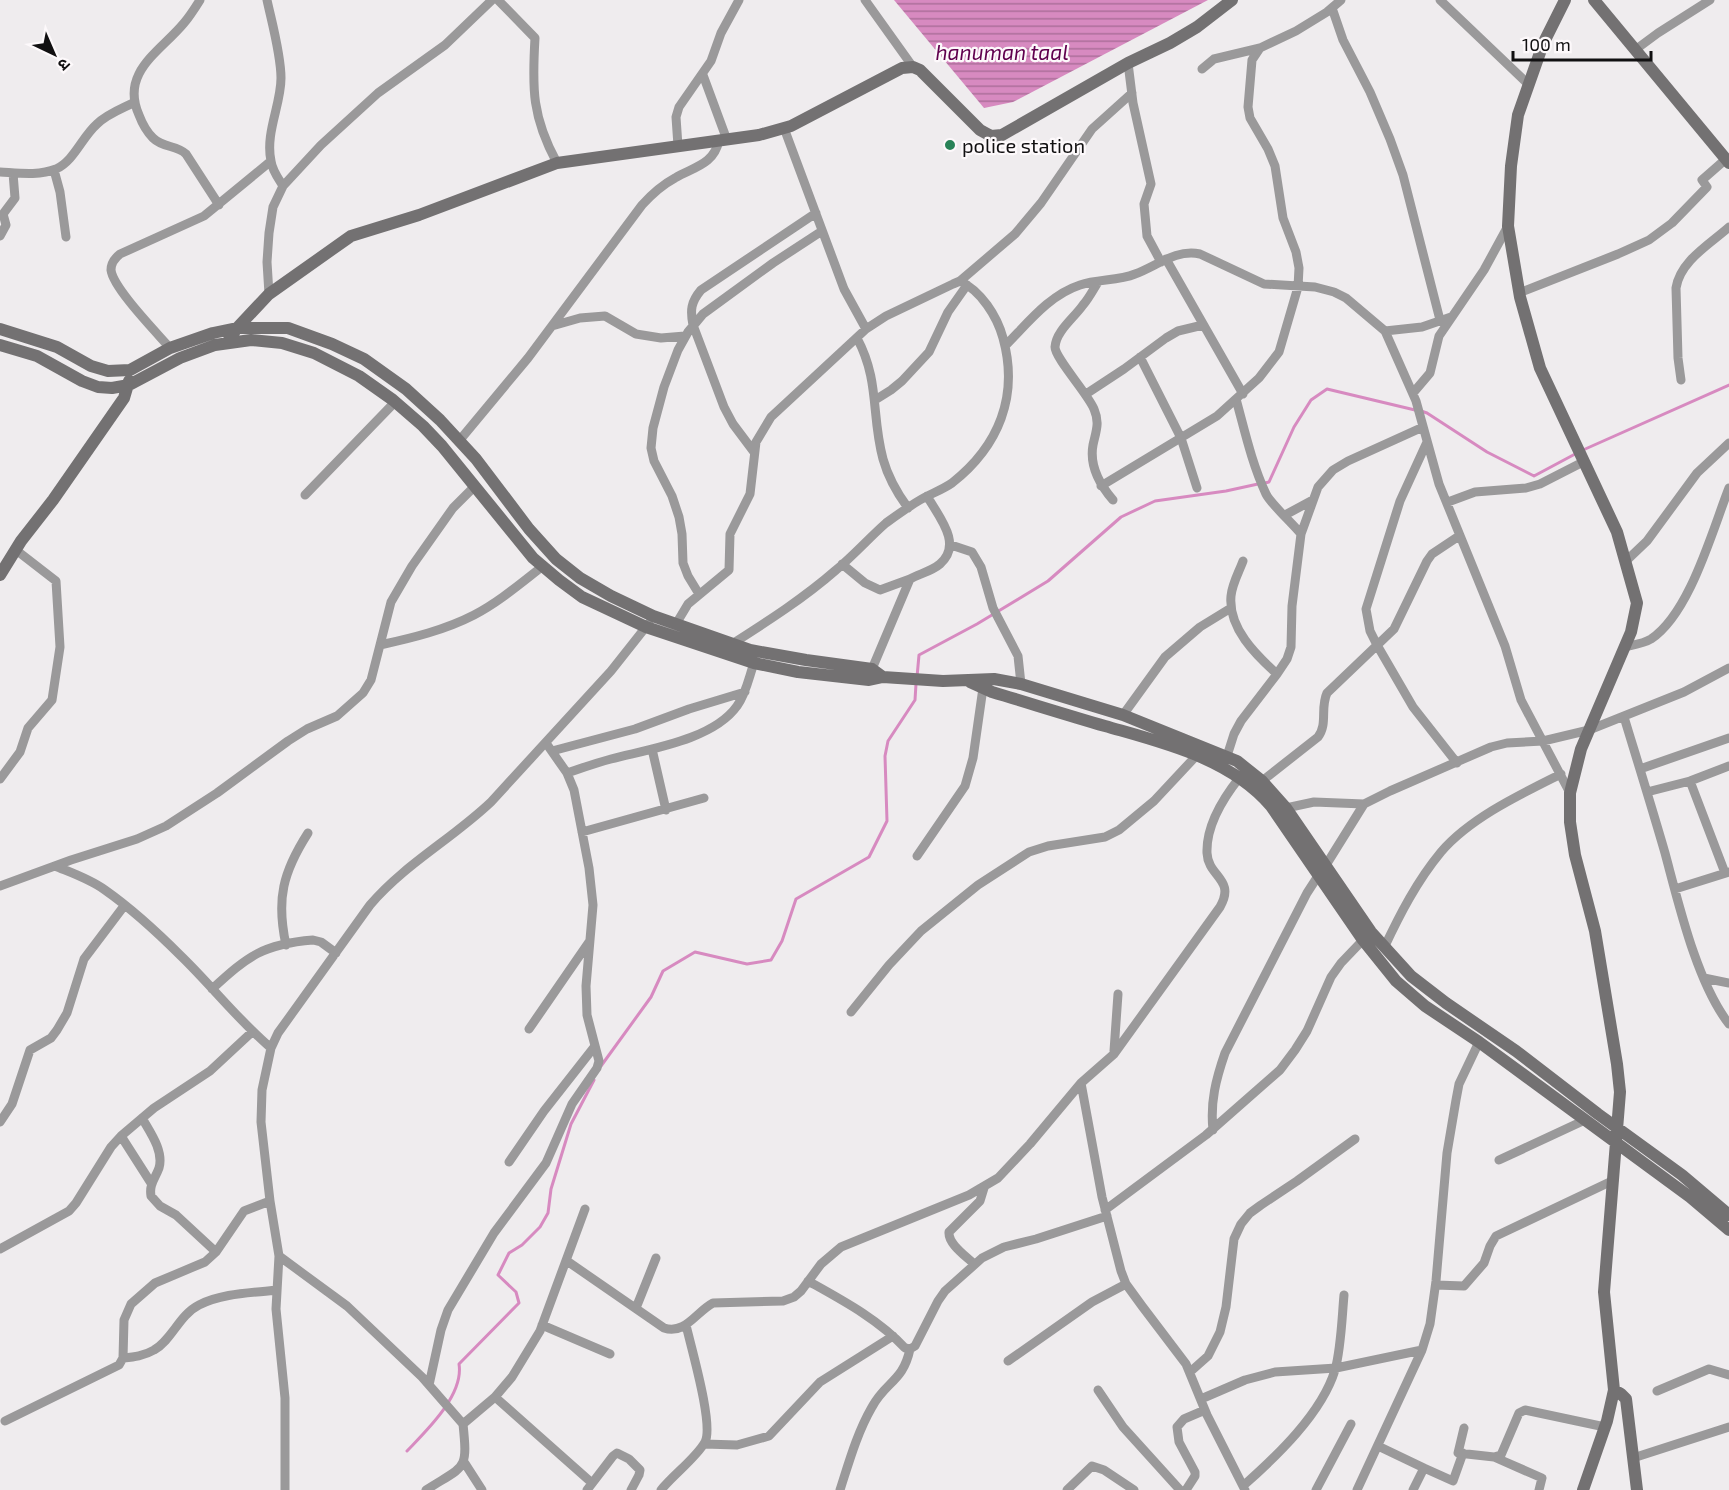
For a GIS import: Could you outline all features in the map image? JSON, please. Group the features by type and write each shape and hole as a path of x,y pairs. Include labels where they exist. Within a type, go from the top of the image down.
{"street":[{"path":"200,0 185,22 141,68 134,85 134,103 142,122 154,139 164,146 182,149 219,205"},
{"path":"267,0 281,75 270,146 271,160 283,186"},
{"path":"269,294 267,262 269,232 273,207 283,186 321,145 378,93 445,45 492,0"},
{"path":"498,0 535,38 533,70 535,108 545,142 557,163"},
{"path":"678,146 676,117 679,107 711,61 721,33 739,0"},
{"path":"865,0 913,67"},
{"path":"227,343 237,328 269,294 351,236 419,215 557,163 759,135 784,128 902,68 913,67 920,70 980,130 991,136 1002,135 1128,63 1170,43 1197,27 1232,0"},
{"path":"1202,69 1214,59 1260,48 1296,31 1341,0"},
{"path":"1440,0 1527,83"},
{"path":"1565,0 1527,83 1518,115 1511,166 1508,226 1519,292 1540,368 1617,532 1637,603 1631,632 1581,749 1570,793 1570,822 1575,855 1595,931 1620,1092 1604,1292 1614,1390 1605,1427 1583,1490"},
{"path":"1519,292 1649,240 1671,223 1707,187 1702,180 1727,161 1594,0"},
{"path":"1635,50 1710,0"},
{"path":"1332,8 1342,40 1370,92 1403,175 1440,320"},
{"path":"1101,486 1217,416 1270,366 1279,352 1298,287 1299,268 1296,252 1283,218 1275,166 1250,118 1248,107 1252,60 1260,48"},
{"path":"1128,63 1132,93 1152,184 1144,204 1147,236 1203,325 1239,397 1255,470 1267,496 1300,534"},
{"path":"703,75 724,140"},
{"path":"875,400 891,390 929,351 964,283 1015,234 1041,203 1092,129 1132,93"},
{"path":"0,172 31,174 54,170 71,157 97,123 134,103"},
{"path":"784,128 844,289 866,329"},
{"path":"459,441 522,366 642,205 657,189 707,162 724,140"},
{"path":"170,348 113,278 111,268 114,260 120,254 190,224 219,205 271,160"},
{"path":"54,170 60,192 66,237"},
{"path":"0,236 6,225 3,214 15,198 13,173"},
{"path":"754,452 724,408 693,325 691,305 701,290 816,213"},
{"path":"1415,397 1430,373 1435,347 1451,317 1484,270 1508,226"},
{"path":"1681,380 1678,358 1676,288 1678,278 1691,260 1729,227"},
{"path":"699,594 683,563 679,518 672,496 654,461 651,448 653,428 664,387 686,336 704,314 822,231"},
{"path":"1005,346 1046,305 1071,288 1133,276 1178,253 1200,254 1264,284 1315,287 1346,298 1385,331 1415,397 1439,484 1504,646 1521,700 1570,793"},
{"path":"1098,282 1059,335 1055,345 1058,358 1086,394 1098,419 1093,460 1101,486 1113,500"},
{"path":"676,624 688,604 729,570 730,534 750,494 754,452 760,434 771,417 866,329 886,316 964,283"},
{"path":"732,644 783,612 908,508 950,484 974,464 992,439 1003,417 1007,400 1008,371 1005,346 992,313 978,295 964,283"},
{"path":"552,326 580,318 605,316 636,334 661,338 686,336"},
{"path":"1385,331 1422,327 1451,317"},
{"path":"1086,394 1166,338 1178,331 1203,325"},
{"path":"0,329 57,347 91,366 108,371 130,370 170,348 213,333 237,328 288,328 332,344 364,359 406,389 440,420 476,459 529,529 556,559 580,578 653,616 750,650 872,669 884,677"},
{"path":"857,338 868,363 884,460 893,486 908,508"},
{"path":"0,345 37,356 82,381 98,387 112,388 129,386 180,358 215,345 251,340 282,343 314,353 359,376 396,402 442,446 498,517 543,566 582,597 646,627 754,663 798,672 869,680 884,677 937,681 994,679 1021,684 1123,715 1237,761 1262,781 1286,808 1384,948 1411,976 1682,1175 1729,1215"},
{"path":"1140,357 1181,438 1197,488"},
{"path":"0,575 124,398 129,386 130,370"},
{"path":"305,495 396,402"},
{"path":"1227,756 1241,721 1287,659 1291,647 1292,606 1300,534 1318,487 1333,470 1423,424"},
{"path":"1428,442 1400,501 1366,609 1377,645 1413,707 1457,763"},
{"path":"1626,561 1652,535 1697,473 1729,443"},
{"path":"1448,502 1475,492 1526,488 1540,484 1582,459"},
{"path":"0,886 70,860 137,839 166,826 217,793 288,741 307,729 337,716 363,693 371,680 391,602 406,575 453,508 475,486"},
{"path":"1624,647 1649,641 1674,617 1702,560 1729,488"},
{"path":"842,564 866,583 880,590 938,565 947,556 951,545 948,533 927,496"},
{"path":"1285,515 1311,501"},
{"path":"1262,781 1318,737 1324,726 1324,700 1327,693 1394,629 1420,573 1432,554 1459,536"},
{"path":"951,545 972,552 981,567 993,608 1018,656 1021,684"},
{"path":"0,780 20,752 28,728 52,700 60,647 57,581 16,550"},
{"path":"1243,561 1232,588 1231,608 1236,624 1248,645 1277,674"},
{"path":"380,645 453,625 496,602 543,566"},
{"path":"872,669 910,579"},
{"path":"1123,715 1165,657 1200,627 1231,608"},
{"path":"285,1490 285,1398 276,1309 279,1256 261,1122 262,1090 271,1048 278,1033 384,889 400,874 472,820 549,747 653,616"},
{"path":"567,773 610,759 681,741 710,728 737,706 745,693 754,663"},
{"path":"1286,808 1314,802 1364,804 1491,747 1507,743 1543,741 1589,730 1624,717 1684,692 1729,668"},
{"path":"966,680 983,688 1197,755 1240,777 1259,792 1271,806 1363,940 1396,981 1425,1006 1479,1042 1690,1197 1729,1230"},
{"path":"917,856 965,786 973,758 983,688"},
{"path":"549,747 635,729 689,709 745,693"},
{"path":"1624,717 1704,978 1712,998 1729,1024"},
{"path":"1640,769 1729,738"},
{"path":"429,1385 441,1330 448,1310 494,1233 546,1163 572,1104 597,1068 599,1061 587,1015 586,986 593,904 582,832 574,790 567,773 549,747"},
{"path":"652,749 666,810"},
{"path":"851,1012 889,965 921,931 978,885 1029,852 1048,846 1105,837 1119,830 1154,801 1197,755"},
{"path":"1647,792 1690,781 1729,766"},
{"path":"1384,948 1404,905 1442,851 1456,837 1510,799 1561,774"},
{"path":"567,1261 664,1328 681,1329 713,1303 783,1301 794,1297 821,1264 841,1247 984,1188 998,1178 1081,1083 1114,1054 1226,896 1225,887 1210,865 1207,853 1218,811 1227,793 1240,777"},
{"path":"1675,889 1727,872 1690,781"},
{"path":"582,832 705,798"},
{"path":"1326,865 1364,804"},
{"path":"286,945 280,905 282,890 299,846 308,833"},
{"path":"55,866 97,885 124,906 181,956 252,1032 271,1048"},
{"path":"1213,1130 1212,1106 1215,1081 1225,1053 1307,892 1318,876"},
{"path":"0,1122 12,1104 30,1050 51,1038 57,1030 67,1013 84,959 124,906"},
{"path":"212,989 242,962 266,949 313,940 321,942 336,953"},
{"path":"529,1029 591,940"},
{"path":"840,1490 863,1424 879,1396 900,1376 910,1349 920,1339 945,1291 992,1251 1106,1213 1213,1130 1281,1070 1306,1030 1331,977 1363,940"},
{"path":"1704,978 1729,983"},
{"path":"1114,1054 1118,994"},
{"path":"0,1249 69,1211 111,1146 121,1136 163,1102 210,1071 252,1032"},
{"path":"1358,1490 1422,1350 1430,1324 1436,1285 1447,1153 1456,1100 1459,1084 1479,1042"},
{"path":"509,1162 595,1046"},
{"path":"1081,1083 1106,1213 1126,1284 1190,1372 1205,1410 1244,1488 1286,1444 1326,1392 1336,1368 1344,1295"},
{"path":"142,1118 159,1153 159,1169 151,1183 151,1196 155,1202 176,1215 216,1252"},
{"path":"1499,1160 1585,1120"},
{"path":"121,1136 151,1183"},
{"path":"1190,1372 1208,1356 1220,1332 1226,1307 1234,1239 1241,1224 1250,1213 1354,1139"},
{"path":"1436,1285 1464,1286 1484,1263 1496,1236 1614,1180"},
{"path":"974,1264 953,1244 949,1232 980,1201 984,1188"},
{"path":"5,1421 119,1365 123,1358 124,1320 131,1304 155,1283 205,1262 216,1252 244,1211 270,1201"},
{"path":"463,1424 495,1397 512,1377 542,1324 585,1209"},
{"path":"279,1256 347,1306 447,1405 463,1424 464,1462 482,1490"},
{"path":"636,1308 656,1258"},
{"path":"808,1281 872,1320 904,1348 910,1349"},
{"path":"1008,1361 1092,1302 1126,1284"},
{"path":"123,1358 153,1351 198,1305 228,1296 277,1290"},
{"path":"542,1324 610,1354"},
{"path":"661,1490 704,1444 708,1432 686,1325"},
{"path":"704,1444 737,1445 769,1436 820,1382 893,1336"},
{"path":"1201,1399 1245,1380 1275,1372 1336,1368 1422,1350"},
{"path":"1657,1391 1708,1369 1729,1376"},
{"path":"1098,1390 1123,1427 1180,1490"},
{"path":"1614,1390 1626,1399 1637,1490"},
{"path":"495,1397 589,1486 613,1456 617,1453 622,1454 640,1470 631,1490"},
{"path":"1186,1490 1195,1472 1179,1442 1177,1427 1184,1419 1205,1410"},
{"path":"1494,1457 1501,1455 1519,1413 1525,1410 1605,1427"},
{"path":"1316,1490 1351,1424"},
{"path":"1633,1458 1729,1427"},
{"path":"1464,1428 1458,1453 1494,1457 1542,1478 1539,1490"},
{"path":"1378,1446 1453,1481 1464,1453"},
{"path":"426,1490 454,1474 464,1462"},
{"path":"1067,1490 1092,1466 1104,1470 1134,1490"},
{"path":"1413,1490 1424,1468"}],"water":[{"name":"hanuman taal","path":"894,0 1208,0 1013,102 984,108"}],"waterway":[{"path":"1583,450 1729,385"},
{"path":"1265,483 1269,482 1294,427 1311,400 1327,389 1415,410"},
{"path":"1421,411 1487,452 1534,476 1577,453"},
{"path":"917,677 919,655 977,624 1048,581 1121,517 1155,501 1258,484"},
{"path":"601,1066 651,997 663,971 695,952 747,964 771,960 782,941 796,899 869,857 887,821 885,756 888,741 915,700 916,684"},
{"path":"407,1451 434,1422 450,1400 456,1388 459,1364 519,1303 516,1292 498,1275 509,1253 522,1245 540,1227 548,1213 551,1189 571,1124 594,1080"}],"place":[{"name":"police station","path":"950,145"}]}
